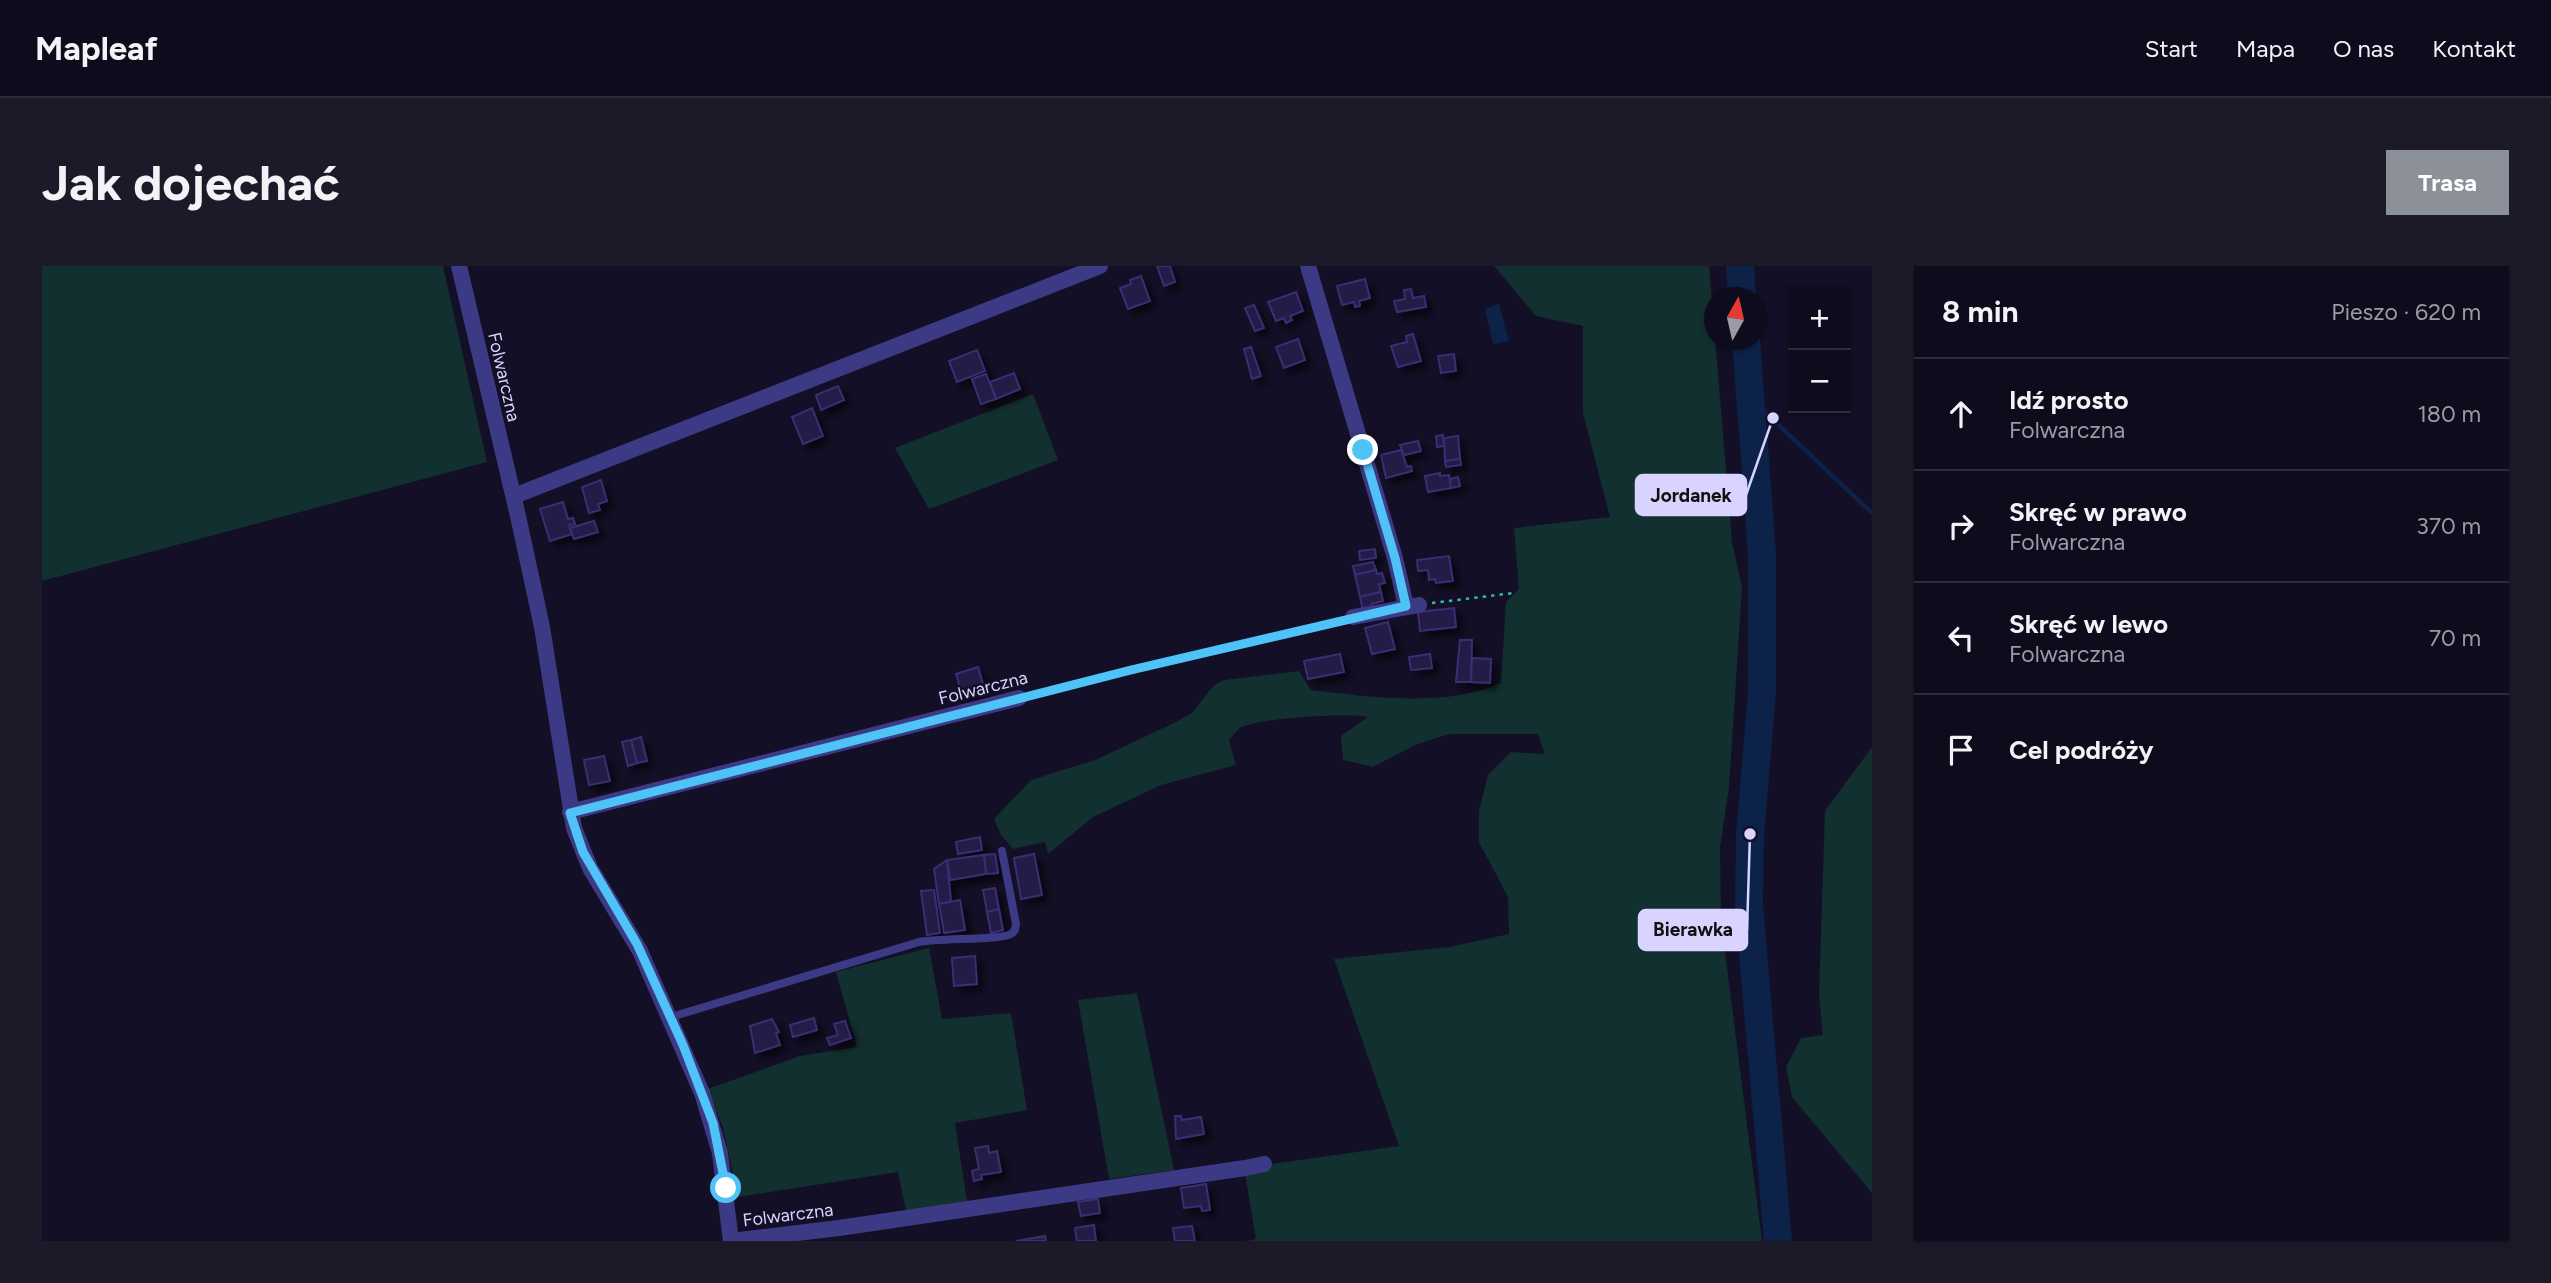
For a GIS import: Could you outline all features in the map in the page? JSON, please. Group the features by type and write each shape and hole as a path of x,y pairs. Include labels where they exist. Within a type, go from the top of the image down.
{"street":[{"name":"Folwarczna","path":"458,266 514,496 551,673 570,813 587,860 637,944 671,1017 713,1123 724,1178 731,1241 861,1225 1264,1164"},
{"path":"514,496 1100,266"},
{"path":"1308,266 1393,551 1412,605 1353,617"},
{"name":"Folwarczna","path":"570,813 1019,698"}],"lane":[{"path":"671,1017 919,942 1011,934 1016,924 1002,850"}],"path":[{"path":"1412,605 1514,593"},
{"name":"Folwarczna","path":"1019,698 1353,617"}],"green space":[{"path":"42,266 443,266 487,462 42,581"},
{"path":"1494,266 1709,266 1711,287 1704,287 1704,350 1716,350 1732,542 1742,588 1729,787 1720,848 1721,921 1762,1241 1247,1241 1256,1239 1244,1168 1399,1146 1334,959 1449,947 1509,934 1508,897 1479,842 1479,811 1488,775 1511,752 1545,754 1538,734 1449,734 1415,745 1373,767 1343,760 1341,736 1368,717 1323,716 1250,724 1240,728 1229,740 1236,765 1161,785 1093,817 1048,854 1045,842 1013,849 1001,835 994,819 1031,780 1095,760 1174,723 1192,713 1214,685 1224,680 1299,671 1311,690 1407,698 1456,696 1501,683 1506,602 1519,589 1514,528 1610,517 1583,413 1583,326 1536,316"},
{"path":"1033,394 1058,460 929,509 895,448"},
{"path":"1872,747 1872,1193 1792,1097 1786,1067 1801,1038 1823,1035 1819,995 1825,811"},
{"path":"929,948 942,1019 1011,1013 1027,1110 955,1123 967,1201 906,1211 898,1172 738,1197 723,1128 708,1089 800,1056 857,1047 836,972"},
{"path":"1137,993 1174,1170 1109,1179 1078,1000"}],"water":[{"path":"1499,304 1509,341 1493,344 1485,309"}],"building":[{"path":"1157,266 1170,266 1175,282 1164,286"},
{"path":"1141,276 1150,301 1128,309 1120,288"},
{"path":"1365,279 1370,298 1359,301 1360,306 1355,307 1354,302 1342,305 1337,286"},
{"path":"1411,289 1413,298 1424,296 1426,307 1397,312 1394,301 1405,299 1404,290"},
{"path":"1296,292 1303,311 1290,316 1292,320 1286,323 1284,318 1276,321 1268,302"},
{"path":"1254,305 1264,328 1255,331 1245,308"},
{"path":"1413,334 1421,361 1398,367 1391,346 1407,342 1406,336"},
{"path":"1298,339 1305,360 1284,368 1276,347"},
{"path":"1251,347 1261,376 1252,379 1244,349"},
{"path":"977,350 985,371 957,382 949,361"},
{"path":"1454,354 1456,371 1441,373 1438,356"},
{"path":"1014,373 1020,389 996,399 990,382"},
{"path":"986,374 996,399 981,404 972,379"},
{"path":"838,386 844,400 821,410 816,395"},
{"path":"812,408 823,436 803,444 792,417"},
{"path":"1443,435 1444,446 1437,447 1436,436"},
{"path":"1458,436 1460,459 1445,461 1444,438"},
{"path":"1418,441 1421,451 1404,455 1400,445"},
{"path":"1401,450 1407,467 1411,466 1412,471 1386,478 1381,455"},
{"path":"1460,459 1461,465 1446,467 1445,461"},
{"path":"1440,473 1440,476 1449,475 1451,488 1428,492 1425,476"},
{"path":"1458,477 1460,486 1451,488 1450,479"},
{"path":"601,480 607,501 598,504 600,510 589,513 582,487"},
{"path":"563,502 568,519 573,518 575,524 569,525 572,534 550,541 540,509"},
{"path":"594,521 598,532 574,539 570,528"},
{"path":"1375,549 1376,558 1360,560 1359,551"},
{"path":"1449,556 1453,581 1436,583 1435,579 1429,580 1428,570 1418,571 1417,560"},
{"path":"1373,562 1376,570 1355,575 1353,566"},
{"path":"1376,570 1377,574 1382,573 1385,583 1379,584 1381,592 1360,597 1355,575"},
{"path":"1381,592 1383,601 1371,604 1372,608 1363,610 1360,597"},
{"path":"1454,608 1456,627 1420,631 1418,612"},
{"path":"1388,622 1395,649 1372,654 1365,628"},
{"path":"1460,640 1472,640 1471,682 1456,682"},
{"path":"1340,654 1344,672 1308,679 1304,661"},
{"path":"1430,654 1432,668 1411,670 1409,657"},
{"path":"1472,658 1491,659 1490,683 1471,682"},
{"path":"978,667 984,687 979,688 980,692 975,694 974,690 962,693 956,674"},
{"path":"641,737 647,761 637,763 631,740"},
{"path":"631,740 637,763 628,766 622,742"},
{"path":"604,756 610,781 589,785 584,760"},
{"path":"980,837 982,850 958,854 956,842"},
{"path":"995,854 998,873 986,874 984,855"},
{"path":"1034,854 1042,895 1021,899 1014,858"},
{"path":"984,855 986,874 950,880 947,860"},
{"path":"947,860 951,902 939,904 934,869"},
{"path":"995,888 999,909 987,912 983,890"},
{"path":"934,890 940,933 927,935 921,891"},
{"path":"960,900 965,930 944,933 939,904"},
{"path":"999,909 1003,930 991,933 987,912"},
{"path":"975,956 977,984 954,986 952,958"},
{"path":"814,1018 817,1030 793,1037 790,1025"},
{"path":"772,1019 779,1032 776,1033 780,1045 755,1053 750,1026"},
{"path":"845,1021 851,1038 830,1045 827,1038 838,1035 834,1024"},
{"path":"1175,1116 1181,1116 1182,1120 1201,1117 1204,1134 1176,1139"},
{"path":"988,1146 989,1153 997,1151 1001,1172 981,1175 982,1179 974,1181 972,1171 979,1169 975,1148"},
{"path":"1206,1184 1210,1210 1202,1211 1201,1206 1184,1208 1181,1188"},
{"path":"1098,1199 1100,1213 1081,1216 1078,1202"},
{"path":"1094,1225 1096,1241 1077,1241 1075,1228"},
{"path":"1192,1226 1195,1241 1175,1241 1173,1228"},
{"path":"1045,1236 1046,1241 1016,1241"}],"waterway":[{"path":"1740,266 1741,287"},
{"path":"1747,350 1762,554 1762,692 1750,834 1749,907 1778,1241"},
{"path":"1750,398 1872,513"}],"place":[{"name":"Jordanek","path":"1773,418"},
{"name":"Bierawka","path":"1750,834"}],"route":[{"path":"726,1188 713,1123 683,1045 637,944 590,868 570,813 1131,670 1406,606 1395,558 1363,450"}]}
